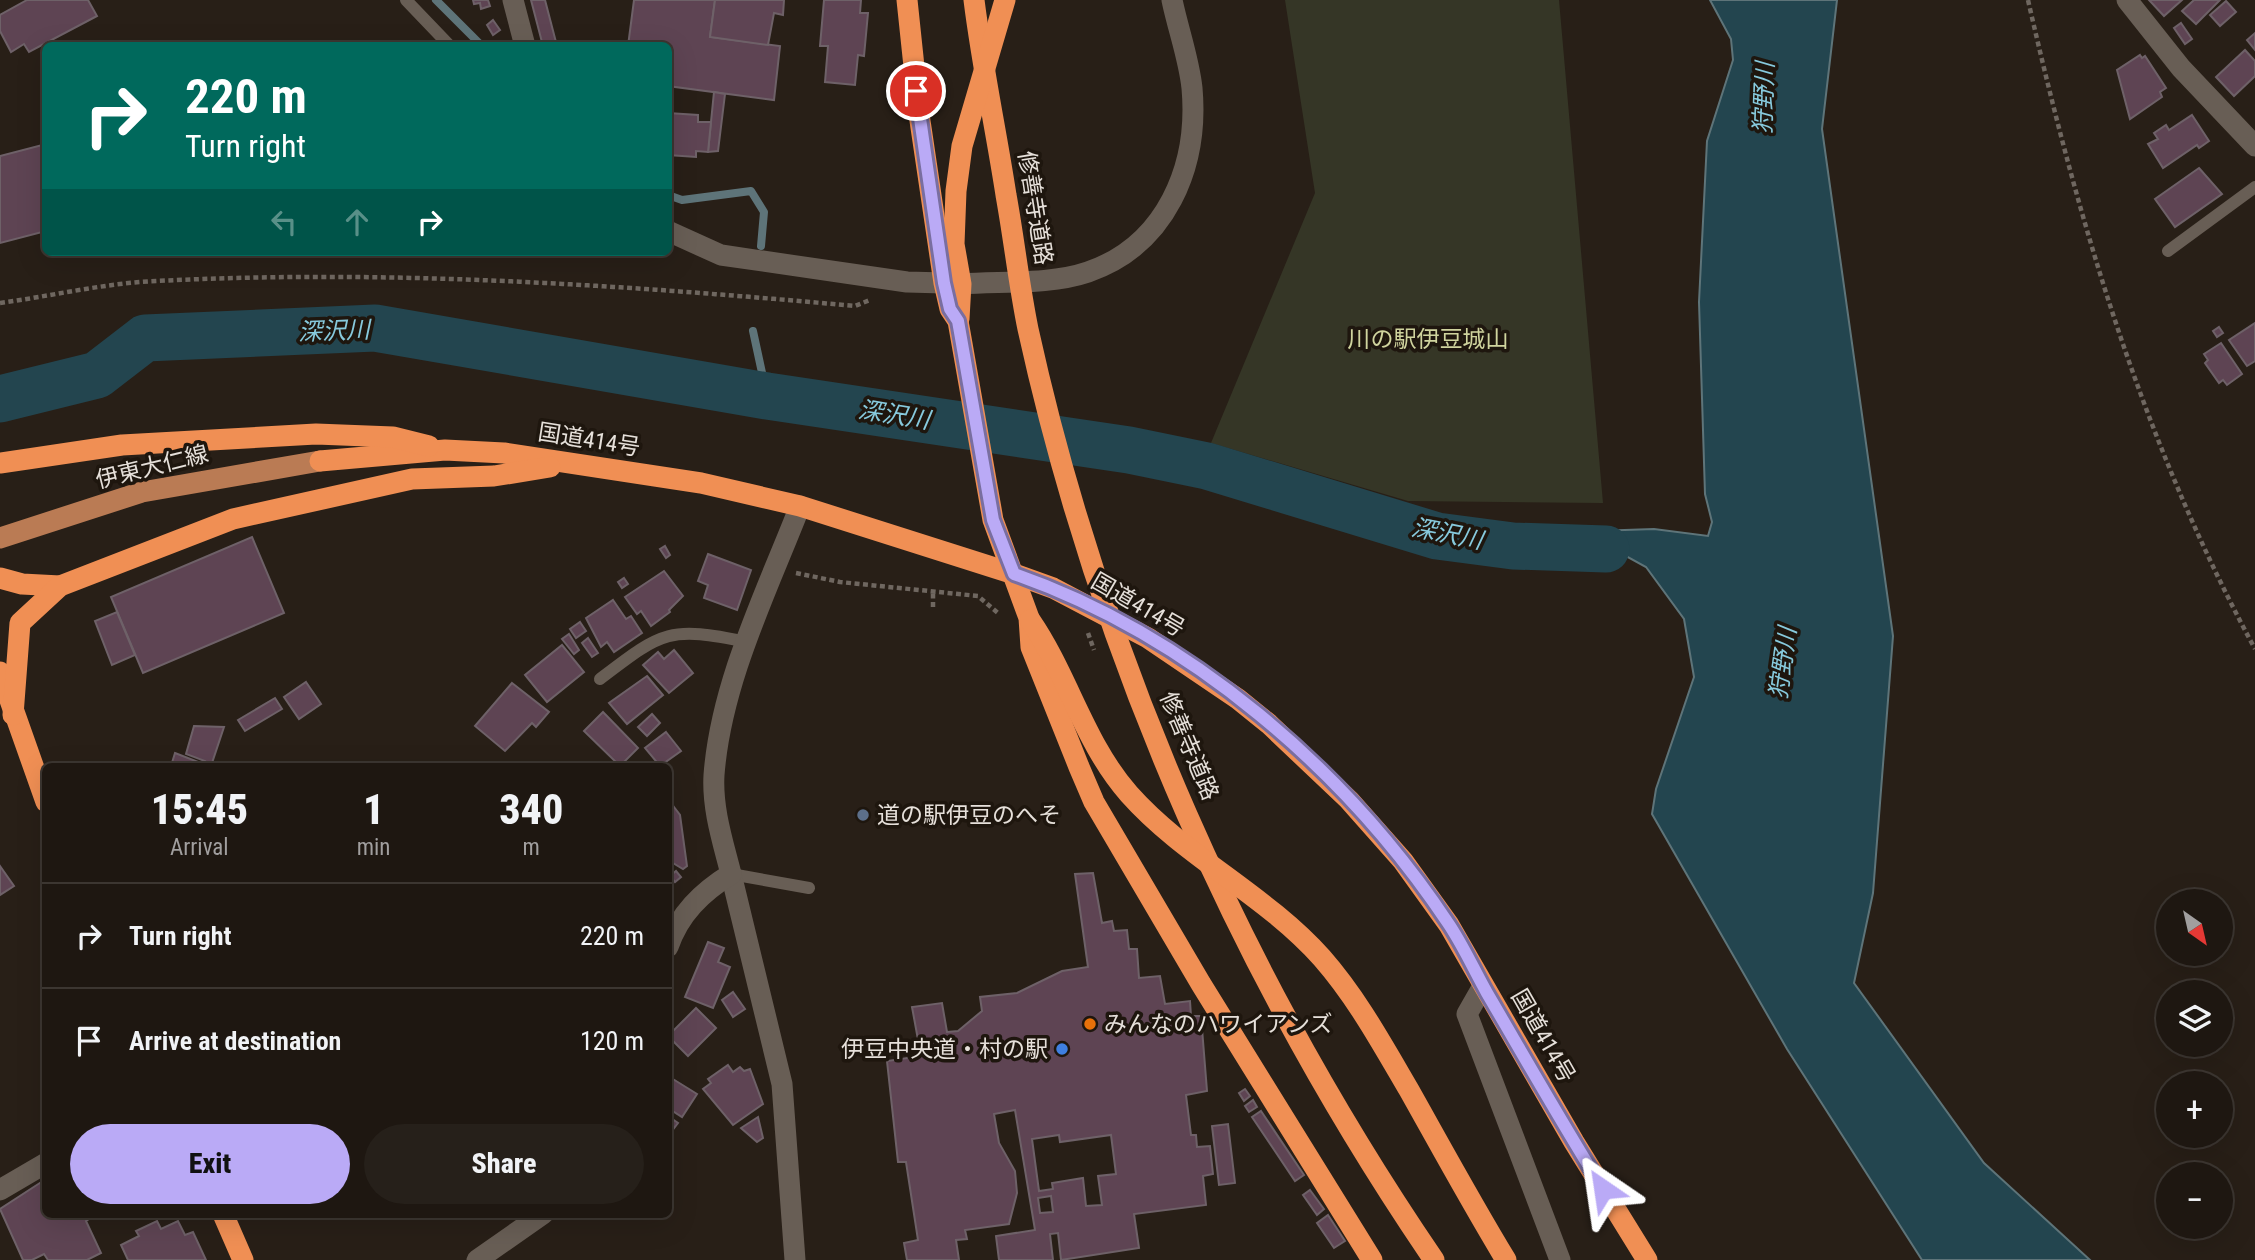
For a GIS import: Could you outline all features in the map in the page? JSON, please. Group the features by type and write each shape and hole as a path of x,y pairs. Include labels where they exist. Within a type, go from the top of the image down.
{"highway":[{"path":"907,0 919,114 953,283"},
{"name":"修善寺道路","path":"974,0 1028,327 1066,475 1133,678 1166,763 1240,929 1323,1087 1434,1260"},
{"path":"1005,0 962,146 956,191 950,309 958,321 993,520 1029,618 1031,648 1094,802 1201,984 1372,1260"},
{"path":"0,463 122,445 317,434 393,437 445,450"},
{"name":"国道414号","path":"320,461 445,450 504,453 701,483 800,506 1014,574 1065,593 1148,638 1238,699 1269,724 1349,800 1403,861 1449,925 1647,1260"},
{"path":"13,715 20,623 60,586 233,519 412,479 494,476 569,465"},
{"path":"0,578 22,584 60,586"},
{"path":"1029,618 1049,646 1084,726 1128,793 1165,829 1286,924 1321,957 1363,1011 1506,1260"},
{"path":"0,672 42,791"},
{"path":"225,1218 243,1260"}],"main road":[{"name":"伊東大仁線","path":"8,536 142,492 320,461"},
{"path":"0,693 13,715"}],"street":[{"path":"513,0 524,42"},
{"path":"672,233 721,256 895,280 953,283 1086,272 1135,247 1156,226 1182,182 1192,129 1192,88 1172,0"},
{"path":"2127,0 2181,68 2255,146"},
{"path":"795,1260 782,1084 715,809 714,776 734,683 747,642 800,506"},
{"path":"672,939 686,911 708,888 731,874"},
{"path":"1483,986 1467,1014 1560,1260"},
{"path":"0,1190 42,1165"},
{"path":"477,1260 537,1218"}],"lane":[{"path":"407,0 446,42"},
{"path":"2168,251 2255,187"},
{"path":"600,679 641,647 660,637 706,634 747,642"},
{"path":"731,874 809,888"}],"path":[{"path":"2028,0 2069,169 2115,327 2189,513 2255,649"},
{"path":"0,303 155,281 396,276 617,285 855,306 867,302 895,280"},
{"path":"775,569 840,582 978,596 998,612"},
{"path":"933,591 933,607"}],"green space":[{"name":"川の駅伊豆城山","path":"1285,0 1559,0 1603,503 1408,501 1211,443 1315,193"}],"water":[{"name":"狩野川","path":"1710,0 1837,0 1822,129 1893,636 1873,893 1854,983 1984,1163 2090,1260 1922,1260 1787,1049 1652,814 1656,789 1694,677 1684,619 1646,567 1626,556 1546,559 1536,533 1654,529 1708,536 1712,522 1705,494 1699,302 1707,141 1733,60 1731,39"}],"building":[{"path":"27,0 88,0 97,16 48,42 42,42 42,45 29,52 24,44 11,52 0,31 0,15"},
{"path":"473,0 488,0 490,6 481,9 480,3 474,4"},
{"path":"531,0 545,0 556,42 542,42"},
{"path":"634,0 715,0 710,37 780,46 774,100 672,87 672,42 629,42"},
{"path":"715,0 784,0 783,15 774,13 768,45 710,37"},
{"path":"824,0 861,0 860,13 868,13 864,56 858,55 855,85 825,82 828,46 820,46"},
{"path":"2149,0 2182,0 2164,16"},
{"path":"2194,0 2220,0 2196,24 2182,11"},
{"path":"2226,1 2236,12 2220,26 2210,15"},
{"path":"493,20 500,30 493,35 487,25"},
{"path":"2181,23 2192,39 2185,44 2174,28"},
{"path":"2255,33 2255,50 2247,40"},
{"path":"2245,50 2255,61 2255,76 2234,96 2216,77"},
{"path":"2140,55 2142,58 2145,56 2166,88 2160,92 2162,97 2130,119 2117,70"},
{"path":"714,92 725,94 718,151 708,152"},
{"path":"672,113 698,115 698,122 711,122 708,152 696,151 696,157 672,155"},
{"path":"2192,115 2209,141 2199,148 2197,145 2163,168 2148,144 2158,139 2154,133 2166,125 2169,130"},
{"path":"42,145 42,232 0,243 0,156"},
{"path":"2199,168 2222,194 2175,227 2155,199"},
{"path":"2255,323 2255,361 2247,366 2229,340"},
{"path":"2219,327 2223,333 2217,337 2213,331"},
{"path":"2221,343 2242,374 2227,385 2223,380 2219,383 2205,363 2208,360 2204,354"},
{"path":"252,537 284,613 143,673 111,597"},
{"path":"665,546 670,555 666,558 660,549"},
{"path":"708,554 751,570 737,610 704,598 708,585 698,581"},
{"path":"664,571 683,596 670,612 651,626 641,611 637,614 625,597"},
{"path":"624,578 628,584 622,588 618,582"},
{"path":"613,600 626,619 631,616 642,633 614,652 607,642 601,647 586,618"},
{"path":"117,612 135,655 112,665 95,621"},
{"path":"580,622 586,631 576,638 570,629"},
{"path":"569,634 579,650 574,654 562,639"},
{"path":"588,638 598,653 592,657 582,643"},
{"path":"562,645 584,672 547,702 525,675"},
{"path":"674,650 693,673 669,693 643,665 658,652 664,659"},
{"path":"647,676 663,695 627,724 609,703"},
{"path":"306,682 321,704 299,719 284,697"},
{"path":"512,683 549,712 536,727 532,723 505,751 475,726"},
{"path":"275,698 282,709 245,731 238,720"},
{"path":"603,712 638,748 623,763 617,763 584,731"},
{"path":"652,714 660,723 647,736 638,727"},
{"path":"194,726 224,727 212,763 204,763 205,761 186,754"},
{"path":"666,732 681,751 664,763 658,763 645,748"},
{"path":"175,753 201,763 172,763"},
{"path":"674,807 680,815 687,866 683,869 672,862"},
{"path":"0,866 14,886 0,895"},
{"path":"676,871 681,877 675,882 672,874"},
{"path":"1093,873 1102,923 1112,921 1114,931 1127,930 1129,949 1137,949 1139,978 1160,976 1165,1004 1190,1001 1191,1016 1201,1016 1207,1091 1186,1095 1191,1135 1196,1135 1197,1147 1210,1146 1213,1174 1203,1176 1206,1205 1134,1214 1139,1248 1061,1260 1058,1233 1050,1234 1053,1260 999,1260 996,1236 1035,1230 1015,1110 994,1114 999,1143 1015,1171 1017,1193 1009,1224 965,1230 967,1239 956,1240 959,1260 907,1260 904,1243 918,1240 906,1162 898,1162 887,1061 921,1056 912,1007 942,1003 947,1032 958,1031 982,1011 980,997 1017,993 1062,971 1088,967 1075,874","holes":["1059,1135 1060,1142 1111,1135 1116,1174 1098,1176 1102,1205 1086,1206 1083,1178 1052,1183 1053,1189 1039,1191 1032,1139","1051,1196 1053,1212 1040,1213 1038,1198"]},
{"path":"708,942 724,948 718,962 730,967 713,1008 685,997"},
{"path":"733,992 745,1009 733,1017 722,1000"},
{"path":"696,1008 716,1028 688,1056 672,1040 672,1032"},
{"path":"728,1065 733,1072 740,1067 744,1071 750,1069 763,1104 733,1125 703,1089 711,1083 708,1079"},
{"path":"672,1078 697,1094 682,1117 672,1111"},
{"path":"1245,1089 1250,1096 1244,1101 1239,1093"},
{"path":"1253,1100 1257,1107 1249,1112 1245,1106"},
{"path":"1261,1111 1304,1175 1295,1181 1252,1117"},
{"path":"758,1117 763,1138 757,1142 741,1128"},
{"path":"672,1119 678,1123 672,1131"},
{"path":"1228,1124 1235,1183 1219,1185 1212,1126"},
{"path":"42,1182 42,1218 91,1218 86,1221 101,1253 87,1260 48,1260 44,1254 32,1260 23,1260 0,1209"},
{"path":"1310,1190 1324,1209 1317,1215 1303,1195"},
{"path":"1328,1215 1345,1241 1334,1248 1317,1223"},
{"path":"157,1221 161,1229 178,1221 185,1235 193,1232 206,1260 128,1260 121,1245 139,1236 136,1231"}],"waterway":[{"path":"436,0 478,42"},
{"path":"672,196 682,200 751,191 764,212 761,246"},
{"name":"深沢川","path":"0,399 97,375 145,338 375,328 767,396 1129,450 1207,466 1437,536 1513,546 1606,549"},
{"path":"753,331 767,396"}],"place":[{"name":"道の駅伊豆のへそ","path":"863,815"},
{"name":"みんなのハワイアンズ","path":"1090,1024"},
{"name":"伊豆中央道・村の駅","path":"1062,1049"}],"route":[{"path":"916,91 944,283 950,309 958,321 993,520 1014,574 1076,599 1148,638 1203,674 1269,724 1349,800 1403,861 1449,925 1603,1189"}]}
